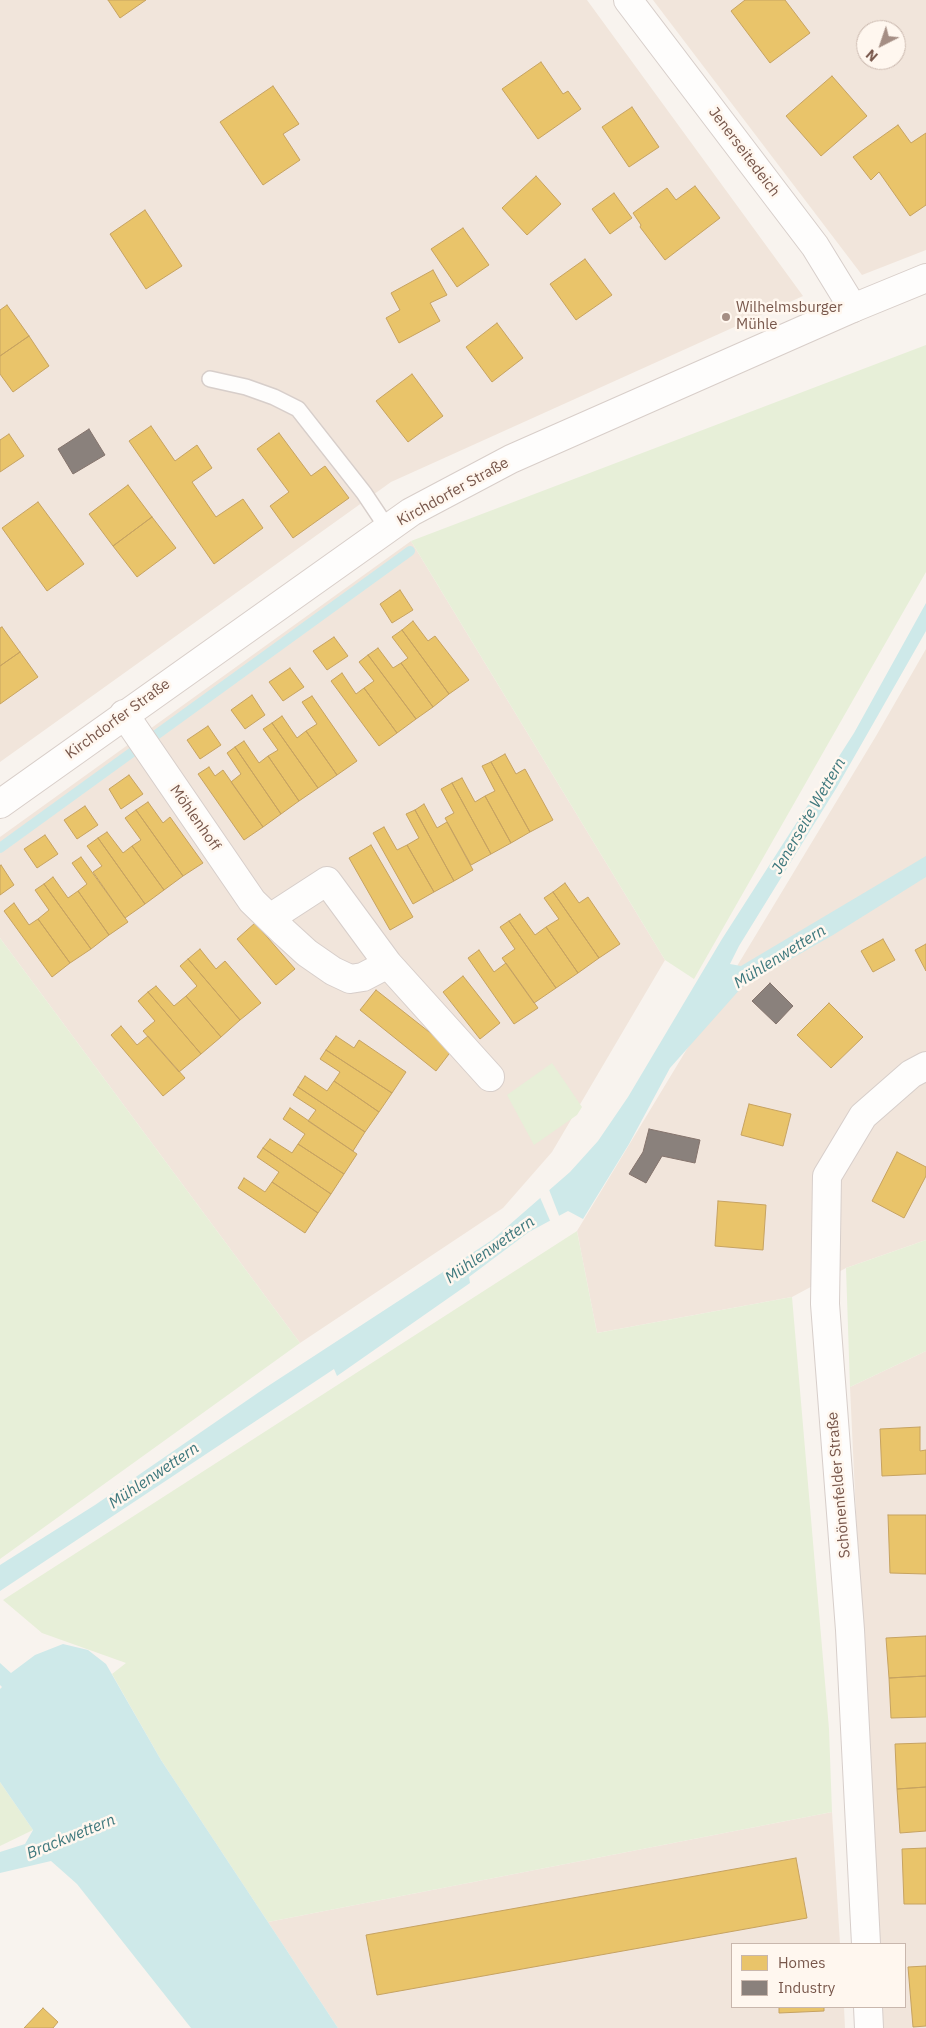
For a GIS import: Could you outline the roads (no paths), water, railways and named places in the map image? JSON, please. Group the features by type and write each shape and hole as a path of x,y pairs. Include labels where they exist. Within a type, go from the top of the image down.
{"street":[{"name":"Jenerseitedeich","path":"628,0 815,246 853,308"},
{"name":"Kirchdorfer Straße","path":"0,804 137,734 411,512 512,460 853,308 926,278"},
{"name":"Möhlenhoff","path":"137,734 252,901 307,953 333,971 350,979 363,977 388,964"},
{"path":"270,918 327,882 388,964 490,1077"},
{"name":"Schönenfelder Straße","path":"866,1943 850,1630 825,1304 827,1176 863,1116 911,1074 926,1066"},
{"path":"868,2008 869,2028"}],"lane":[{"path":"210,379 246,387 274,397 298,409 364,493 388,529"}],"water":[{"path":"926,603 926,631 837,787 739,946 730,964 741,966 926,856 926,877 833,935 742,987 670,1068 629,1144 583,1219 568,1211 529,1232 469,1277 470,1283 337,1376 334,1369 0,1591 0,1565 95,1505 265,1388 492,1240 570,1172 598,1141 628,1097 722,939 854,733"},
{"name":"Brackwettern","path":"63,1644 88,1650 106,1664 161,1760 338,2028 191,2028 77,1884 51,1861 0,1873 0,1852 25,1844 33,1830 0,1782 0,1689 2,1687 0,1685 0,1663 11,1673 35,1655"}],"waterway":[{"path":"0,848 410,551"}],"place":[{"name":"Wilhelmsburger Mühle","path":"726,317"}],"water label":[{"name":"Jenerseite Wettern","path":"809,816"},
{"name":"Mühlenwettern","path":"780,957"},
{"name":"Mühlenwettern","path":"490,1250"},
{"name":"Mühlenwettern","path":"154,1476"}]}
